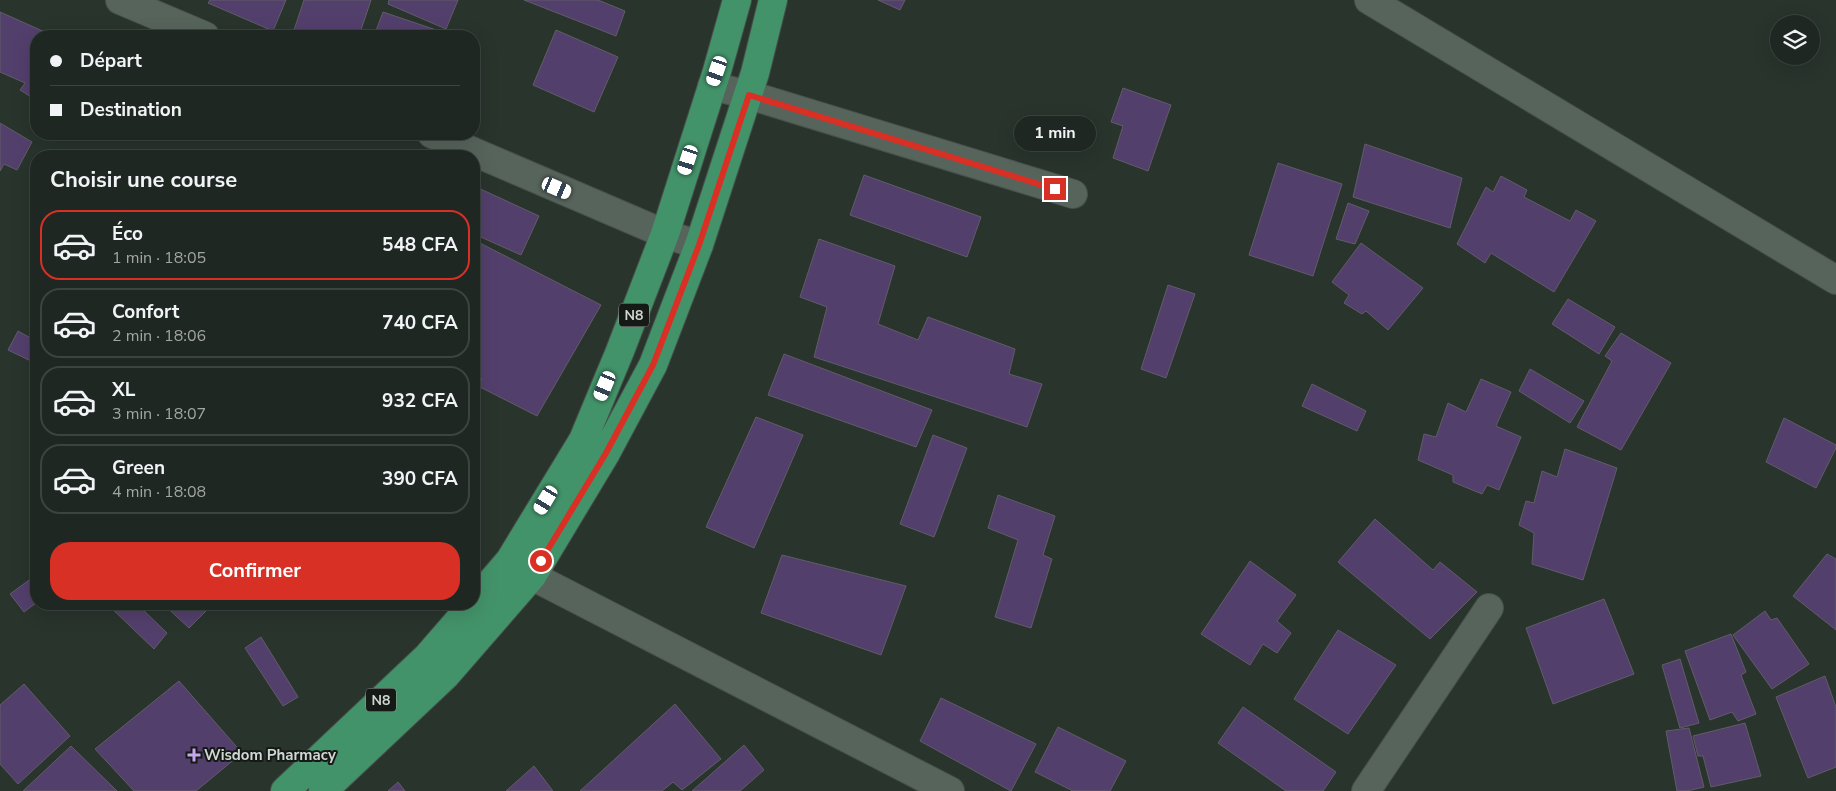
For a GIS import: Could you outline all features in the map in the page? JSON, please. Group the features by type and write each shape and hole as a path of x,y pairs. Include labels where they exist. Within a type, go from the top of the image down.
{"highway":[{"name":"N8","path":"480,598 521,568 582,440 620,351 664,234 712,86 737,0"},
{"name":"N8","path":"323,791 446,675 521,568 606,453 653,365 699,245 749,95 773,0"},
{"name":"N8","path":"285,791 427,657 467,610"}],"street":[{"path":"120,0 191,30"},
{"path":"1369,0 1836,280"},
{"path":"712,86 749,95 1073,194"},
{"path":"446,140 469,150"},
{"path":"480,155 664,234 699,245"},
{"path":"521,568 950,791"},
{"path":"1366,791 1489,608"}],"building":[{"path":"210,0 286,0 273,30 208,3"},
{"path":"304,0 371,0 361,30 294,30"},
{"path":"389,0 458,0 446,29 388,4"},
{"path":"524,0 598,0 625,11 616,36"},
{"path":"878,0 905,0 900,10"},
{"path":"0,12 40,30 30,30 30,96 20,90 25,83 0,72"},
{"path":"383,12 436,30 376,30"},
{"path":"556,30 618,57 594,112 533,85"},
{"path":"1123,88 1171,105 1148,171 1113,158 1123,126 1111,122"},
{"path":"0,123 32,142 17,170 4,164 0,171"},
{"path":"1365,144 1462,178 1450,228 1353,197"},
{"path":"1278,163 1342,184 1313,276 1249,255"},
{"path":"864,175 981,217 967,257 850,215"},
{"path":"1501,176 1527,190 1524,197 1570,221 1576,210 1596,221 1554,292 1491,253 1485,263 1457,244 1486,187 1493,192"},
{"path":"480,189 539,216 521,255 480,237"},
{"path":"1348,203 1369,211 1355,244 1336,239"},
{"path":"819,239 895,266 878,324 918,340 928,317 1015,349 1009,374 1042,384 1027,427 814,357 827,307 800,297"},
{"path":"480,243 601,305 537,416 480,387 482,379 480,378"},
{"path":"1361,243 1423,288 1388,330 1366,311 1362,314 1344,303 1349,295 1332,282"},
{"path":"1168,285 1195,294 1166,378 1141,369"},
{"path":"1568,299 1615,327 1599,354 1552,324"},
{"path":"18,331 30,338 30,361 8,350"},
{"path":"1621,333 1671,363 1621,450 1577,427 1612,361 1605,356"},
{"path":"784,354 932,410 916,447 768,395"},
{"path":"1530,369 1584,401 1570,423 1519,391"},
{"path":"1481,379 1511,392 1496,426 1521,437 1499,490 1487,485 1482,494 1453,482 1453,475 1418,460 1424,434 1436,437 1448,403 1466,412"},
{"path":"1312,384 1366,411 1357,431 1302,406"},
{"path":"756,417 803,435 754,548 706,527"},
{"path":"1784,418 1836,445 1816,488 1766,462"},
{"path":"933,435 967,448 934,537 900,524"},
{"path":"1565,449 1617,468 1583,580 1532,564 1534,533 1519,525 1526,501 1534,503 1542,471 1557,477"},
{"path":"998,495 1055,516 1043,555 1052,559 1031,628 995,617 1018,540 988,528"},
{"path":"1375,519 1433,570 1440,562 1477,592 1430,639 1338,562"},
{"path":"1827,554 1836,559 1836,630 1793,596"},
{"path":"782,555 906,586 881,655 761,613"},
{"path":"1250,561 1296,595 1277,621 1291,633 1277,653 1263,644 1250,665 1201,634"},
{"path":"30,579 30,608 24,612 10,594"},
{"path":"1604,599 1634,674 1553,704 1526,628"},
{"path":"113,610 143,610 167,633 154,649"},
{"path":"170,610 207,610 189,628"},
{"path":"1765,611 1771,620 1777,618 1809,664 1772,689 1733,635"},
{"path":"1338,630 1396,665 1348,734 1294,699"},
{"path":"1731,634 1746,672 1741,675 1756,714 1738,721 1732,712 1710,720 1685,651"},
{"path":"261,637 298,697 283,706 245,648"},
{"path":"1680,659 1699,723 1680,728 1662,665"},
{"path":"1825,676 1836,707 1836,767 1808,778 1776,697"},
{"path":"179,681 242,753 196,791 134,791 95,749"},
{"path":"24,684 70,736 18,784 0,764 0,705"},
{"path":"941,698 1036,744 1011,791 920,741"},
{"path":"675,704 721,759 682,790 673,782 662,791 580,791"},
{"path":"1243,707 1336,772 1323,791 1286,791 1218,743"},
{"path":"1745,723 1761,776 1711,787 1703,756 1698,756 1693,736"},
{"path":"1058,727 1126,761 1110,791 1073,791 1035,772"},
{"path":"1689,728 1704,787 1677,791 1666,731"},
{"path":"744,745 764,770 740,791 692,791"},
{"path":"71,746 117,791 23,791"},
{"path":"534,766 553,791 506,791"},
{"path":"398,782 405,791 388,791"}],"place":[{"name":"Wisdom Pharmacy","path":"194,755"}],"route":[{"path":"541,561 606,453 653,365 699,245 749,95 1055,189"}]}
